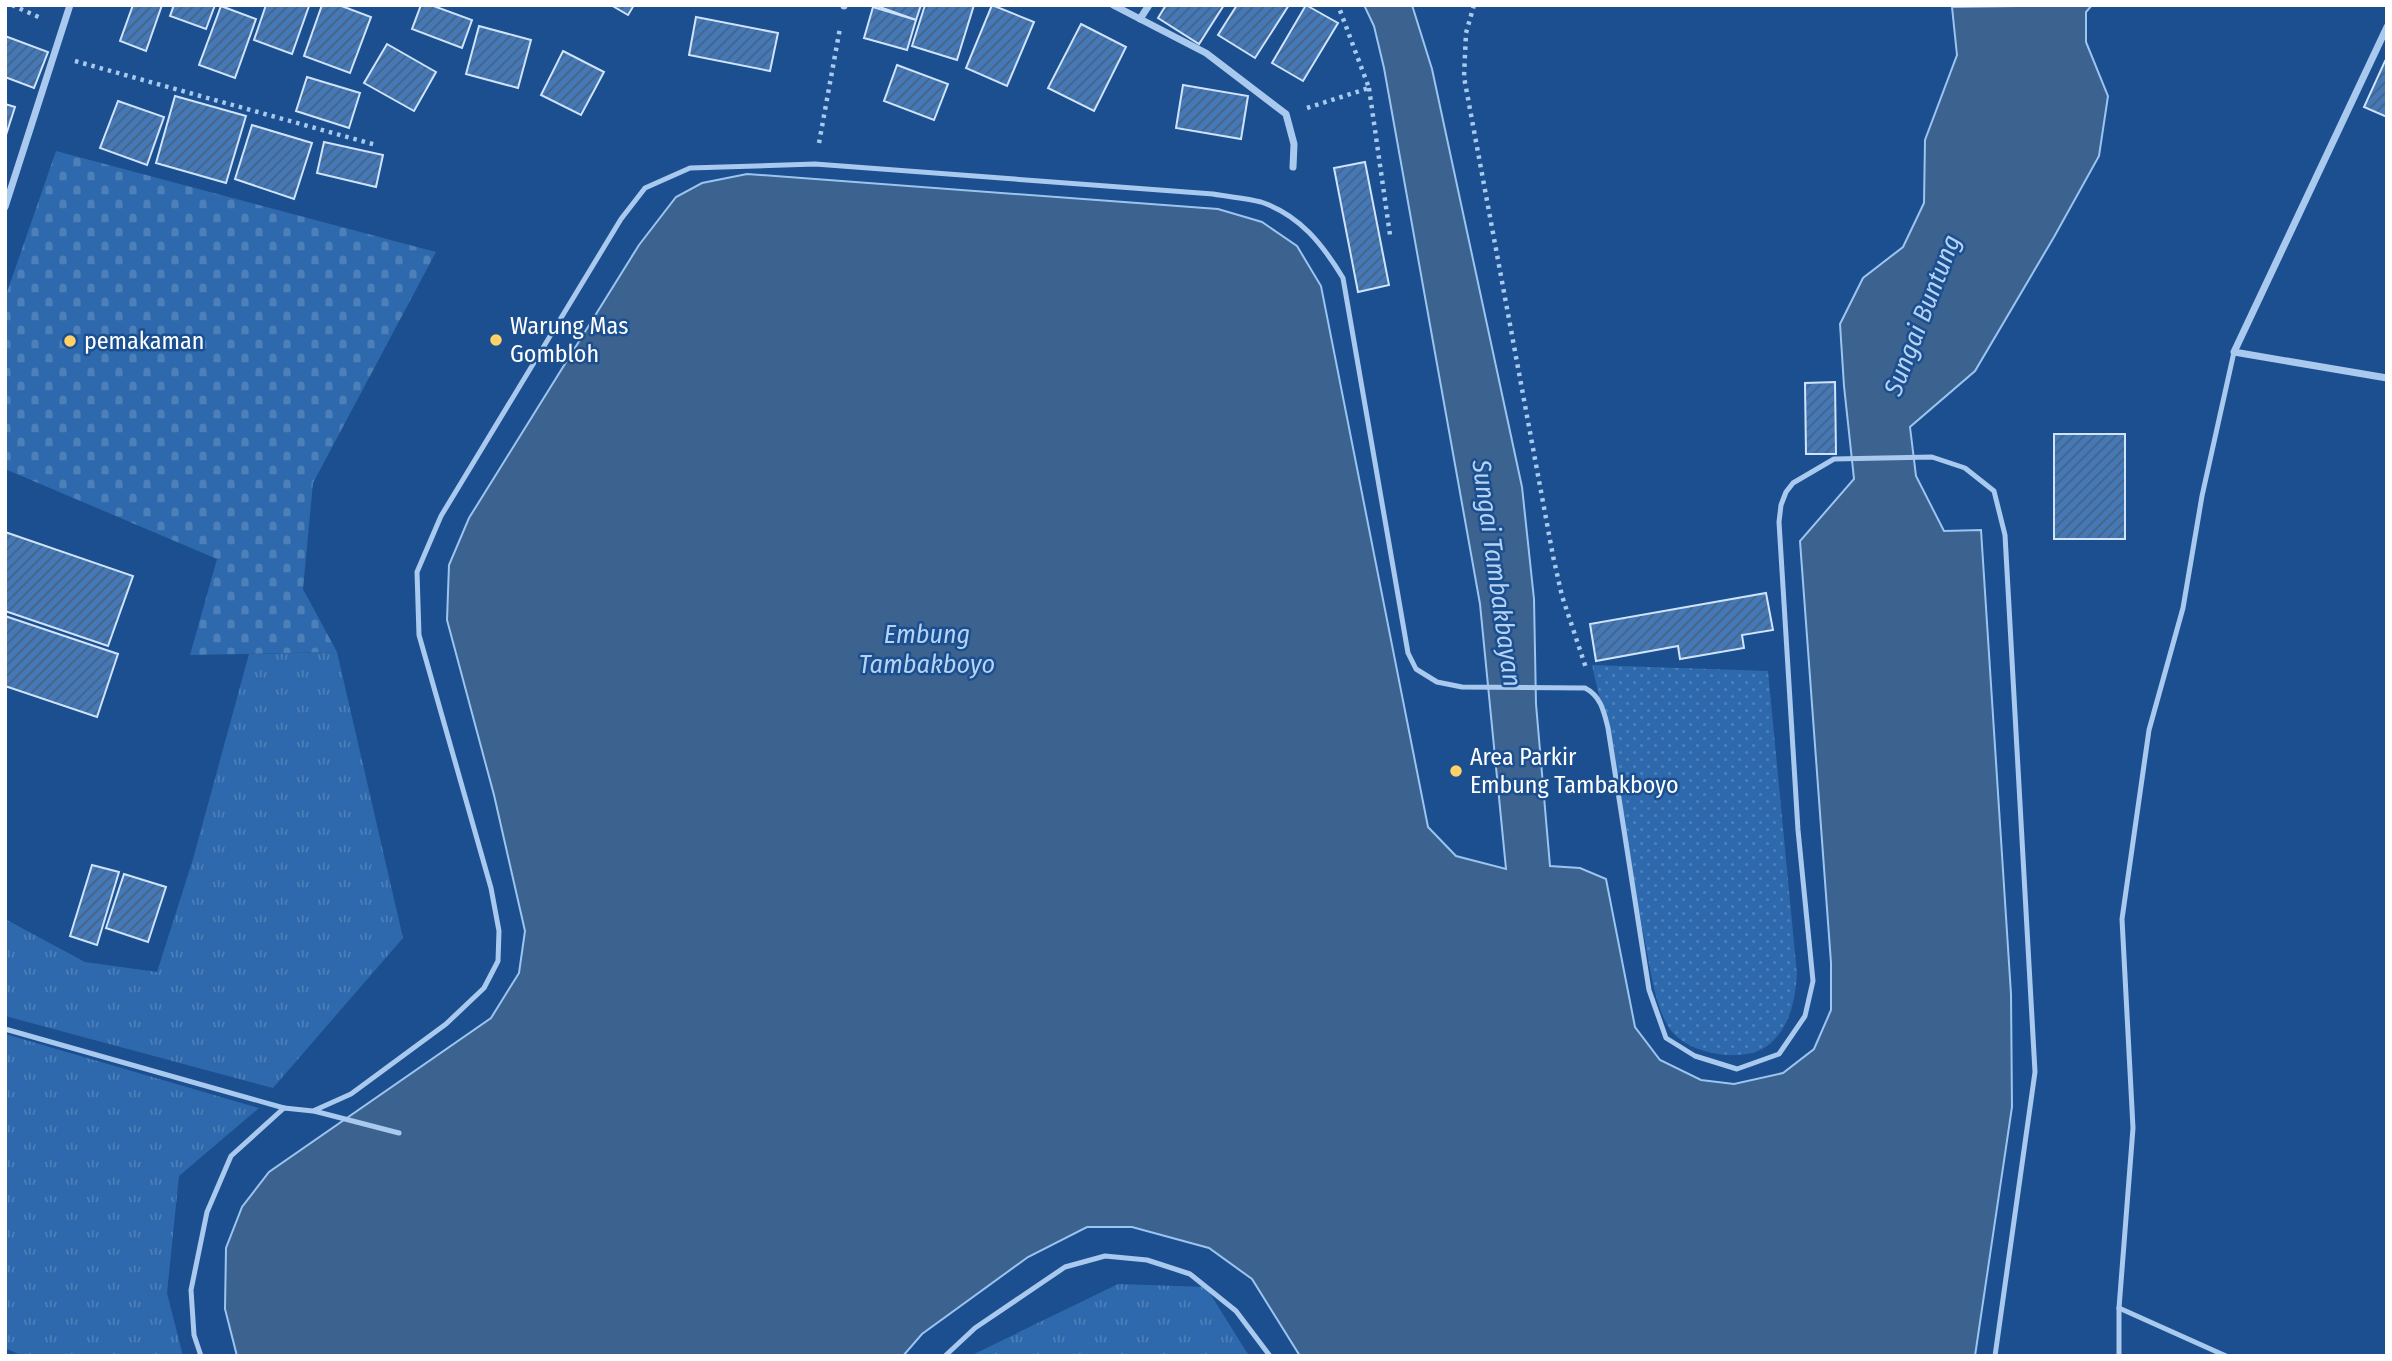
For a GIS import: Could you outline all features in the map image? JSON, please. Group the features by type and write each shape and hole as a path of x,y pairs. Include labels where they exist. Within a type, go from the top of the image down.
{"street":[{"path":"5,207 70,5"},
{"path":"1113,5 1206,53 1286,114 1294,144 1293,167"},
{"path":"1140,19 1149,5"},
{"path":"2387,27 2234,352 2387,378"}],"lane":[{"path":"313,1111 351,1094 446,1024 484,988 498,961 499,932 491,888 419,635 417,572 441,516 621,219 645,188 690,168 815,164 1213,194 1260,202 1284,212 1311,233 1343,278 1408,653 1416,669 1437,682 1462,687 1585,688 1594,692 1608,728 1649,990 1666,1038 1695,1056 1737,1069 1779,1054 1805,1016 1812,981 1798,830 1779,522 1783,498 1793,483 1833,459 1932,457 1965,468 1994,491 2005,535 2035,1072 1995,1356"},
{"path":"2119,1356 2119,1308 2133,1128 2122,919 2148,730 2183,608 2202,496 2234,352"},
{"path":"5,1029 285,1108 313,1111 399,1133"},
{"path":"201,1356 194,1335 191,1290 207,1212 231,1156 285,1108"},
{"path":"945,1356 975,1328 1065,1267 1105,1256 1147,1259 1190,1274 1236,1311 1270,1356"},
{"path":"2119,1308 2226,1356"}],"path":[{"path":"12,5 63,27"},
{"path":"1338,5 1369,88 1390,235"},
{"path":"1474,5 1466,33 1464,77 1553,556 1562,596 1582,658"},
{"path":"815,164 844,6"},
{"path":"54,55 376,145"},
{"path":"1286,114 1369,88"}],"green space":[{"path":"56,151 436,252 313,483 303,589 337,652 190,655 217,559 5,469 5,298"},
{"path":"337,652 403,938 273,1088 5,1016 5,919 85,962 157,972 193,859 249,654"},
{"path":"1592,665 1768,671 1797,974 1793,1004 1786,1023 1775,1039 1757,1051 1716,1054 1689,1045 1670,1029 1660,1009 1635,890 1616,771"},
{"path":"5,1034 259,1108 179,1176 167,1293 183,1356 23,1356 5,1348"},
{"path":"1118,1284 1206,1287 1249,1356 970,1356"}],"water":[{"name":"Embung Tambakboyo","path":"1364,5 1412,5 1432,69 1522,487 1534,599 1536,704 1550,866 1580,868 1606,879 1635,1027 1660,1060 1701,1080 1734,1084 1783,1073 1814,1049 1831,1010 1831,963 1800,541 1854,479 1840,324 1863,278 1903,247 1924,203 1925,140 1957,55 1952,7 2092,5 2086,12 2086,42 2108,96 2099,156 1975,371 1910,427 1916,476 1944,531 1981,530 2011,994 2012,1107 1975,1356 1300,1356 1252,1279 1209,1248 1132,1227 1087,1227 1028,1257 922,1334 903,1356 237,1356 225,1309 226,1248 242,1207 269,1172 491,1018 519,973 525,931 494,795 447,620 449,565 469,518 639,245 676,197 702,183 747,174 1218,209 1262,222 1297,246 1321,286 1428,827 1456,856 1506,869 1480,604 1384,68 1374,26"}],"building":[{"path":"133,5 162,5 146,51 120,41"},
{"path":"174,5 215,5 206,29 170,16"},
{"path":"266,5 309,6 292,54 254,40"},
{"path":"322,5 339,5 371,17 350,73 304,56"},
{"path":"421,5 431,5 472,20 462,48 412,29"},
{"path":"611,5 634,5 628,15"},
{"path":"874,5 921,5 916,20"},
{"path":"925,5 974,5 957,60 912,46"},
{"path":"992,5 1034,22 1007,86 966,68"},
{"path":"1166,5 1224,5 1199,44 1158,18"},
{"path":"1237,5 1289,5 1255,58 1218,35"},
{"path":"1306,5 1338,23 1303,81 1272,63"},
{"path":"221,6 256,19 235,78 199,65"},
{"path":"873,7 916,20 907,50 864,38"},
{"path":"696,17 778,33 770,71 689,55"},
{"path":"1081,24 1126,47 1094,111 1048,88"},
{"path":"479,26 531,40 518,88 466,74"},
{"path":"5,36 48,52 34,88 5,77"},
{"path":"387,44 436,72 414,111 364,83"},
{"path":"563,51 604,72 581,115 541,95"},
{"path":"2385,61 2387,62 2387,117 2364,107"},
{"path":"897,65 948,84 934,120 884,101"},
{"path":"307,77 360,93 349,128 296,111"},
{"path":"1183,85 1248,96 1241,139 1176,128"},
{"path":"175,96 246,116 226,183 156,163"},
{"path":"118,101 164,117 147,165 100,148"},
{"path":"5,104 15,107 5,138"},
{"path":"252,125 312,143 294,199 235,179"},
{"path":"324,142 383,155 376,187 317,173"},
{"path":"1365,162 1389,285 1358,292 1334,168"},
{"path":"1835,382 1836,454 1806,454 1805,383"},
{"path":"2054,434 2125,434 2125,539 2054,539"},
{"path":"5,532 133,576 108,646 5,611"},
{"path":"1766,593 1773,630 1742,635 1744,648 1680,659 1678,646 1596,661 1590,624"},
{"path":"5,616 118,654 97,717 5,686"},
{"path":"92,865 119,872 97,945 70,936"},
{"path":"124,874 166,887 148,942 106,928"}],"place":[{"name":"Warung Mas Gombloh","path":"496,340"},
{"name":"pemakaman","path":"70,341"},
{"name":"Area Parkir Embung Tambakboyo","path":"1456,771"}],"water label":[{"name":"Sungai Buntung","path":"1922,315"},
{"name":"Sungai Tambakbayan","path":"1497,573"}]}
